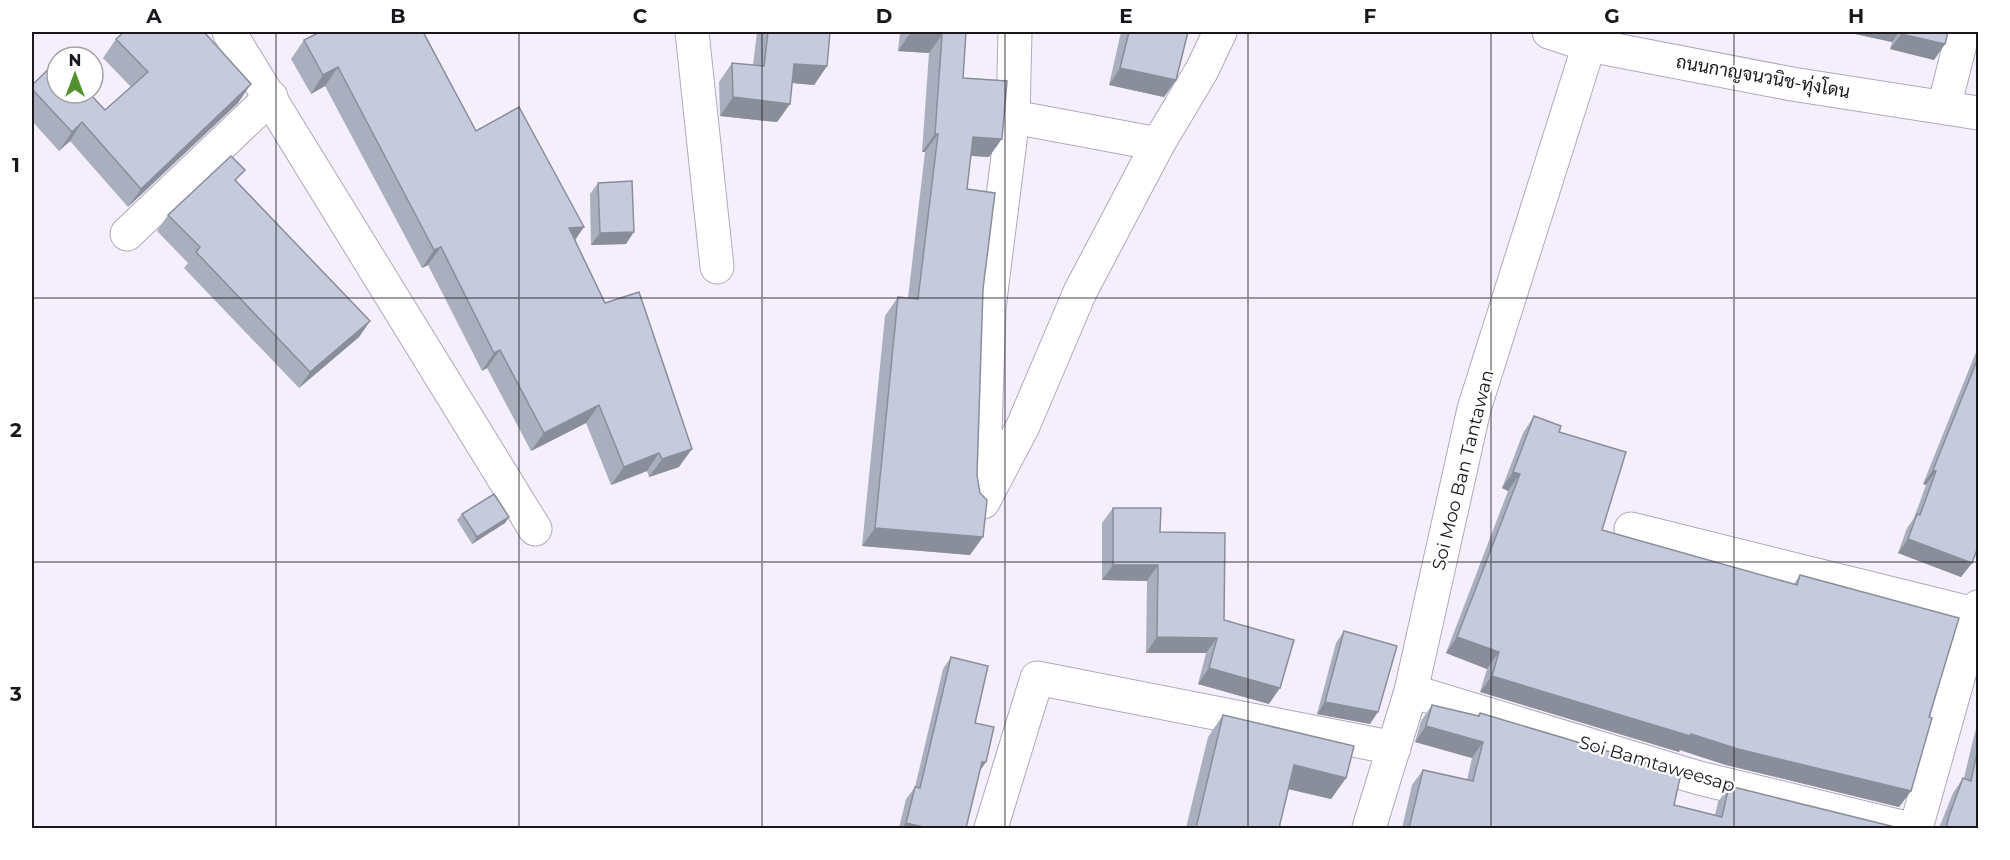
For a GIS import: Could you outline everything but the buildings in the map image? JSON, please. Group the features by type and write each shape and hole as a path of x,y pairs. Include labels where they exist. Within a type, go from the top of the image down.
{"street":[{"path":"229,32 535,529"},
{"path":"692,32 717,267"},
{"path":"1015,32 1013,117 989,308 983,502 1023,426 1080,292 1158,144 1202,70 1220,32"},
{"name":"ถนนกาญจนวนิช-ทุ่งโดน","path":"1549,32 1589,45 1792,84 1978,113"},
{"path":"1944,107 1963,32"},
{"name":"Soi Moo Ban Tantawan","path":"1369,828 1411,691 1474,409 1589,45"},
{"path":"126,234 271,97"},
{"path":"1013,117 1158,144"},
{"path":"1631,529 1978,612 1916,828"},
{"path":"991,828 1037,678 1394,748"},
{"name":"Soi Bamtaweesap","path":"1411,691 1699,778 1906,828"}]}
